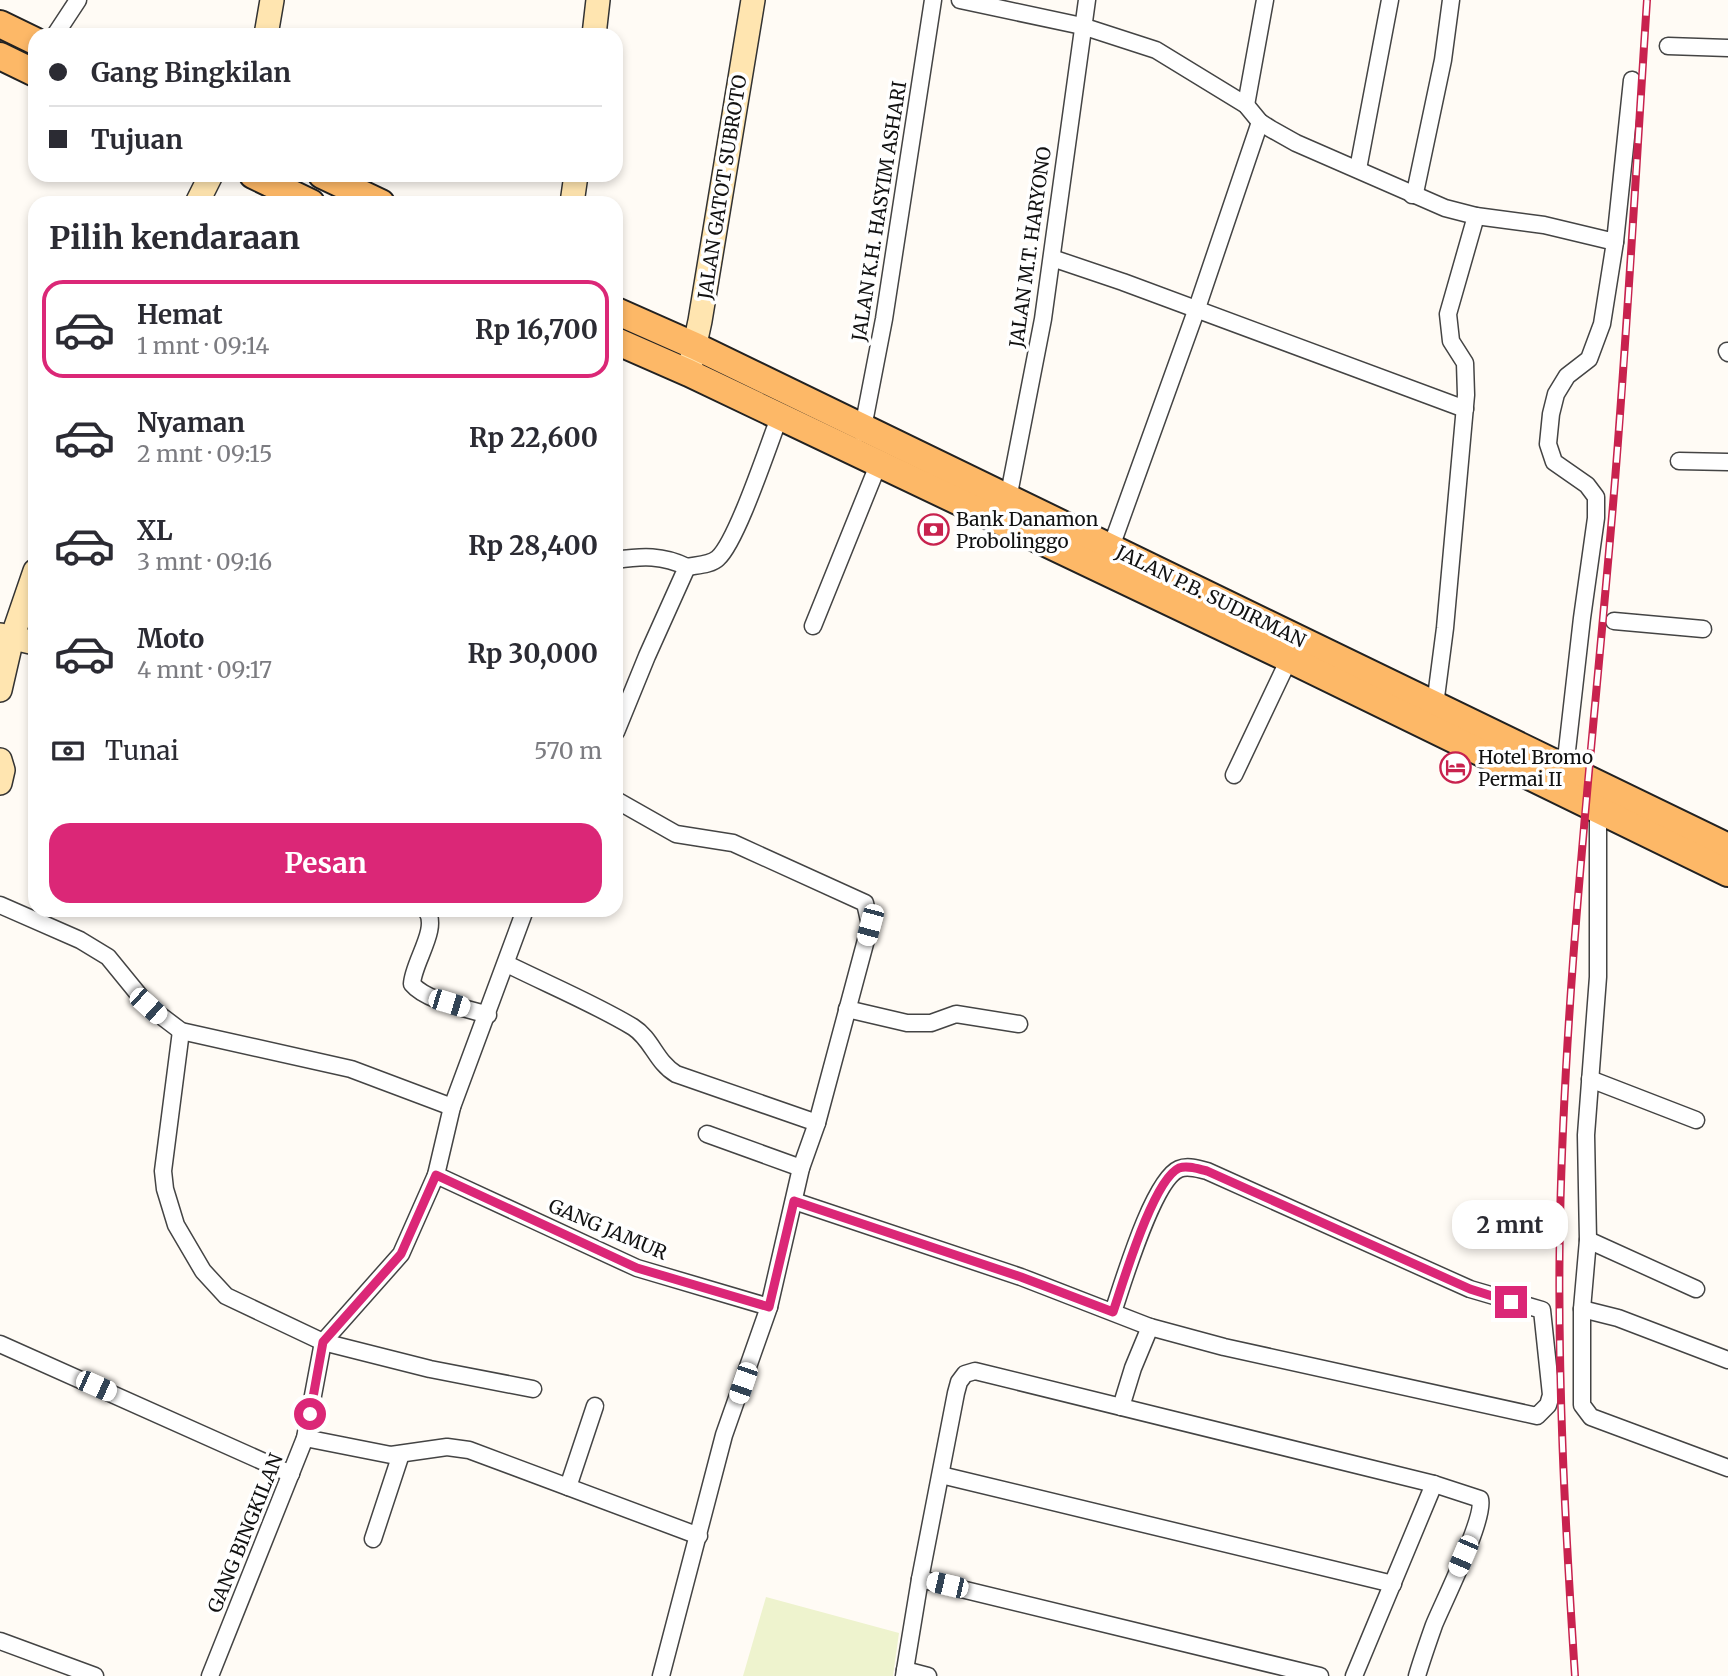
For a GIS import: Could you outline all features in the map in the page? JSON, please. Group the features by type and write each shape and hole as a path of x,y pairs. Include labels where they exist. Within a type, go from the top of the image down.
{"main road":[{"path":"267,28 272,0"},
{"path":"595,28 598,0"},
{"name":"JALAN GATOT SUBROTO","path":"689,373 753,0"},
{"path":"0,24 28,38"},
{"path":"0,56 28,70"},
{"path":"268,182 296,196"},
{"path":"337,182 367,196"},
{"name":"JALAN P.B. SUDIRMAN","path":"623,314 695,346 1728,847"},
{"name":"JALAN P.B. SUDIRMAN","path":"623,344 1289,659 1728,873"},
{"path":"0,690 6,636 28,587"},
{"path":"6,636 28,641"},
{"path":"0,760 0,783"}],"street":[{"path":"60,28 78,0"},
{"name":"JALAN K.H. HASYIM ASHARI","path":"813,625 867,460 863,428 897,240 933,0"},
{"path":"960,0 1082,26 1156,50 1246,105 1259,122 1296,143 1445,208 1476,216 1544,225 1615,242"},
{"name":"JALAN M.T. HARYONO","path":"1008,499 1043,318 1087,0"},
{"path":"1246,105 1265,0"},
{"path":"1358,169 1390,0"},
{"path":"1412,195 1416,188 1443,60 1451,0"},
{"path":"1668,46 1728,48"},
{"path":"1565,768 1596,518 1596,497 1587,485 1554,462 1548,444 1556,394 1567,376 1589,359 1602,324 1615,242 1632,80"},
{"path":"1111,547 1196,310 1259,122"},
{"path":"1435,705 1445,628 1465,409 1465,363 1451,341 1448,314 1476,216"},
{"path":"1052,258 1465,409"},
{"path":"623,560 644,556 673,560 687,567 719,558 734,533 779,418"},
{"path":"1679,461 1728,462"},
{"path":"623,715 687,567"},
{"path":"1614,621 1703,629"},
{"path":"1234,775 1289,659"},
{"path":"623,804 676,834 733,843 865,903 870,925 817,1124 801,1168 769,1307 724,1435 661,1676"},
{"path":"1598,809 1598,977 1586,1135 1590,1311 1582,1405 1591,1416 1728,1468"},
{"path":"0,905 80,940 108,957 148,1006 181,1031 351,1069 452,1107"},
{"path":"430,917 430,928 412,973 412,984 430,997 488,1015"},
{"path":"323,1342 401,1254 436,1175 452,1107 523,917"},
{"path":"507,964 632,1027 652,1044 666,1068 676,1074 817,1124"},
{"path":"848,1009 907,1023 931,1023 956,1014 1020,1024"},
{"path":"181,1031 163,1171 165,1189 176,1225 204,1271 226,1296 323,1342 430,1369 533,1389"},
{"path":"1590,1079 1696,1120"},
{"path":"707,1134 801,1168"},
{"path":"794,1201 1021,1277 1150,1327 1223,1347 1537,1416 1548,1405 1551,1395 1542,1310 1470,1289 1207,1171 1191,1167 1180,1168 1162,1185 1140,1232 1113,1312"},
{"name":"GANG JAMUR","path":"436,1175 637,1268 769,1307"},
{"path":"1588,1240 1696,1289"},
{"path":"1590,1311 1618,1318 1728,1360"},
{"path":"1121,1407 1150,1327"},
{"name":"GANG BINGKILAN","path":"210,1676 305,1438 323,1342"},
{"path":"0,1344 291,1474"},
{"path":"928,1676 905,1673 956,1393 965,1374 975,1371 1434,1484 1480,1499 1482,1505 1416,1676"},
{"path":"568,1487 595,1406"},
{"path":"305,1438 391,1455 447,1447 458,1448 699,1536"},
{"path":"373,1539 401,1454"},
{"path":"941,1475 1393,1584"},
{"path":"1354,1676 1434,1484"},
{"path":"920,1579 1320,1676"},
{"path":"0,1641 94,1676"}],"green space":[{"path":"766,1597 899,1633 893,1676 743,1676"}],"railway":[{"path":"1575,1676 1561,1392 1559,1278 1563,1131 1581,863 1618,442 1647,0"}],"place":[{"name":"Bank Danamon Probolinggo","path":"933,530"},
{"name":"Hotel Bromo Permai II","path":"1455,768"}],"route":[{"path":"310,1414 323,1342 401,1254 436,1175 637,1268 769,1307 794,1201 1021,1277 1113,1312 1140,1232 1162,1185 1180,1168 1191,1167 1207,1171 1470,1289 1511,1302"}]}
